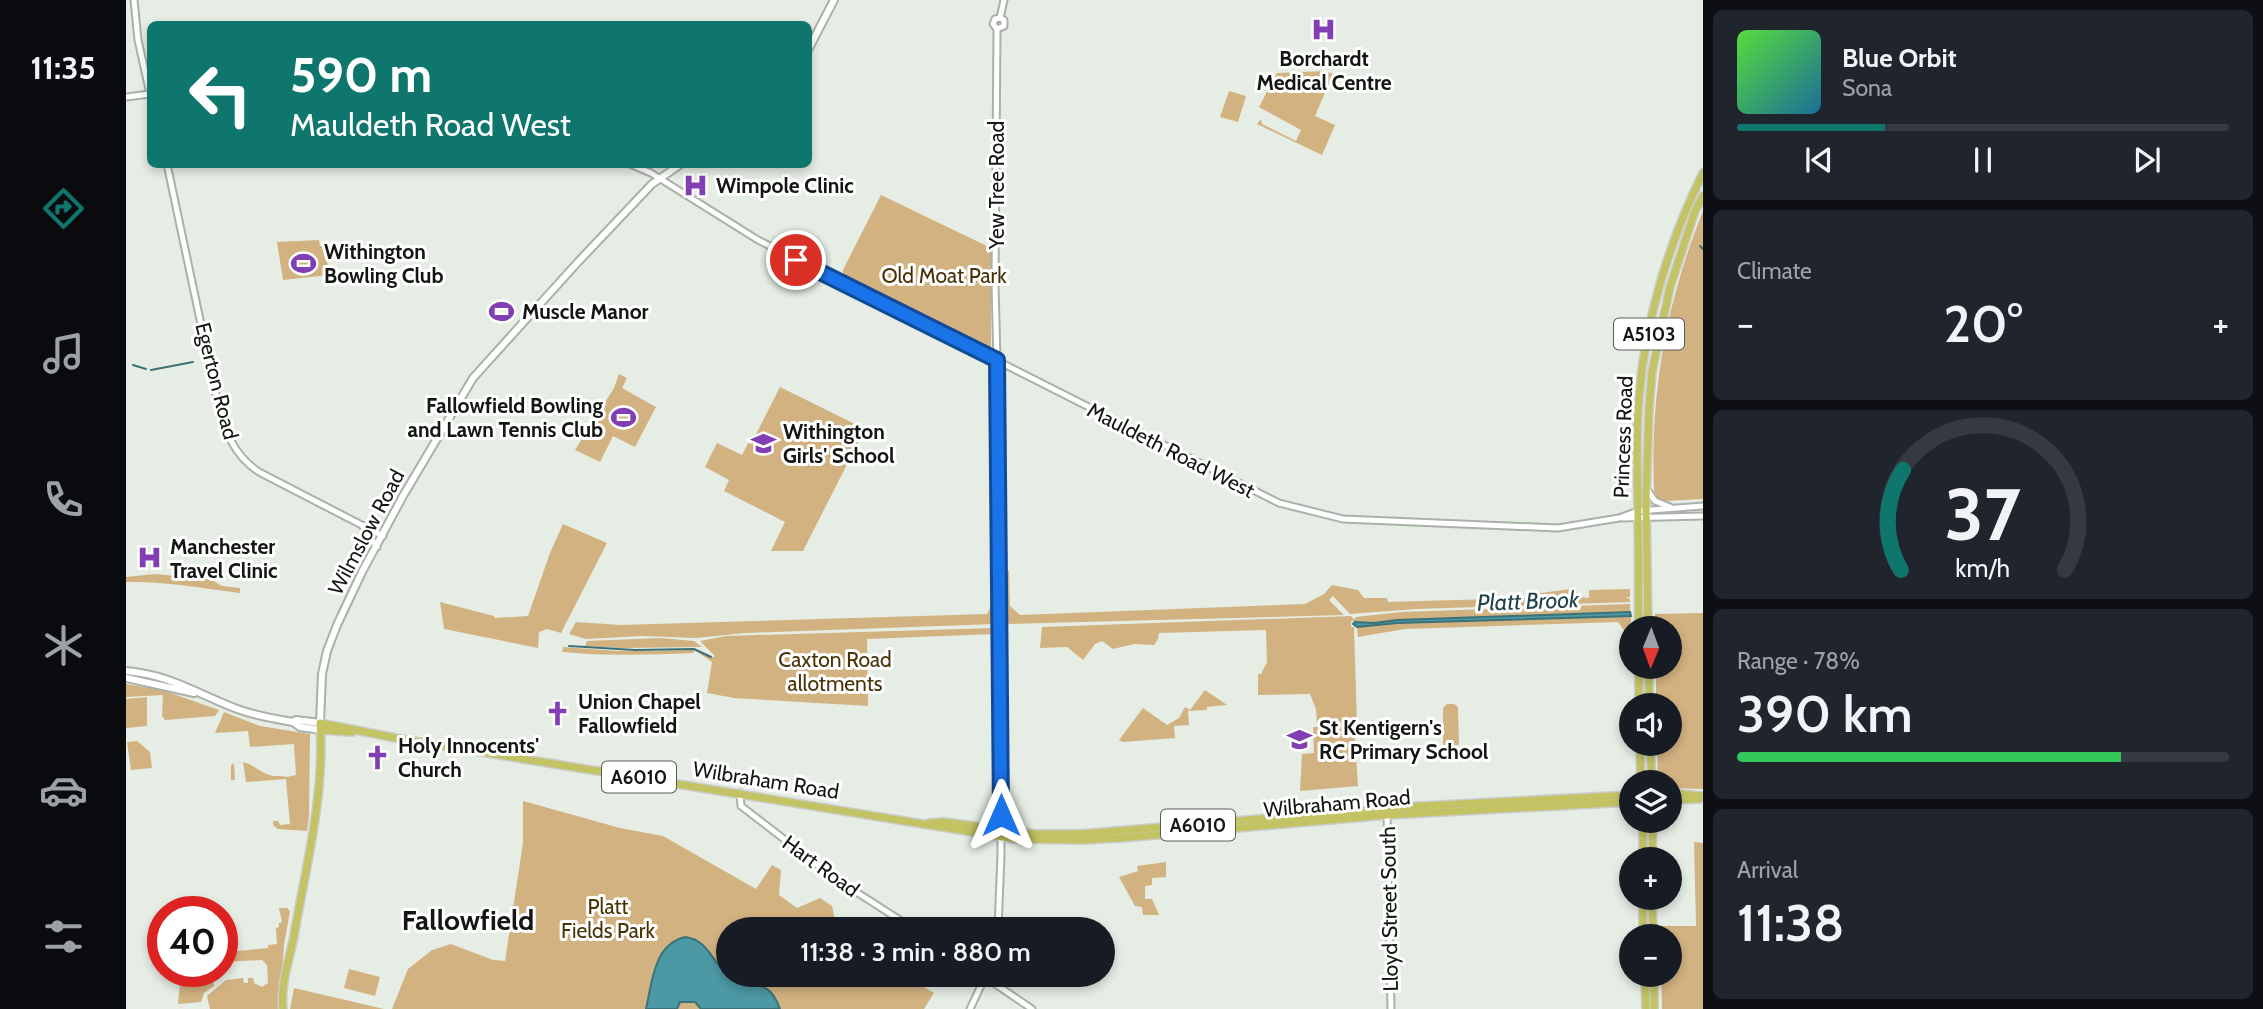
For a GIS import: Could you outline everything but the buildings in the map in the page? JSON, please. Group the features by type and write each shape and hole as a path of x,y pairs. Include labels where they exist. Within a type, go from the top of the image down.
{"highway":[{"name":"Princess Road","path":"1648,616 1642,514 1635,453 1639,399 1649,332 1674,243 1703,173"},
{"name":"Princess Road","path":"1638,616 1642,514 1647,489 1650,395 1659,334 1670,287 1695,211 1703,196"},
{"name":"Wilbraham Road","path":"320,727 922,823 944,822 1001,835 1061,841 1387,812 1619,796"},
{"name":"Wilmslow Road","path":"283,1009 287,962 316,819 320,727"},
{"path":"1682,794 1703,797"},
{"path":"1682,799 1703,797"},
{"name":"Wilbraham Road","path":"1387,812 1619,802"},
{"path":"1645,987 1646,1009"},
{"path":"1654,987 1654,1009"}],"main road":[{"path":"812,42 834,0"},
{"name":"Wilmslow Road","path":"320,727 320,686 327,652 349,599 403,496 473,378 578,262 659,178 675,168"},
{"path":"126,671 172,680 240,710 320,727"},
{"path":"126,678 210,696"}],"street":[{"path":"134,0 138,40 147,80"},
{"name":"Yew Tree Road","path":"999,917 1000,621 995,284 997,29 1004,26 1004,20 1000,18 1004,0"},
{"path":"126,97 147,94"},
{"name":"Egerton Road","path":"168,168 217,400 230,442 243,459 259,472 383,536"},
{"name":"Mauldeth Road West","path":"638,168 659,178 758,240 1265,498 1320,515 1358,521 1558,528 1673,508 1703,506"},
{"path":"1647,489 1655,501 1673,508"},
{"name":"Mauldeth Road West","path":"1642,514 1703,516"},
{"name":"Egerton Road","path":"363,527 377,547"},
{"name":"Hart Road","path":"740,793 741,806 758,821 836,879 896,917"},
{"name":"Lloyd Street South","path":"1387,812 1391,1009"},
{"path":"970,1009 980,987"},
{"path":"1002,987 1032,1009"}],"green space":[{"path":"1325,71 1333,74 1315,116 1335,125 1322,155 1257,124 1261,119 1262,124 1296,141 1301,130 1259,107 1277,73"},
{"path":"1229,91 1246,96 1238,122 1220,117"},
{"name":"Old Moat Park","path":"881,195 991,248 991,347 988,348 843,275 843,270"},
{"path":"1703,211 1703,499 1666,501 1657,498 1654,491 1653,454 1658,383 1670,314"},
{"name":"Withington Bowling Club","path":"319,240 320,246 325,246 329,275 283,280 277,242"},
{"name":"Fallowfield Bowling and Lawn Tennis Club","path":"619,374 627,378 622,388 656,407 635,447 613,436 600,462 575,450 614,388"},
{"name":"Withington Girls' School","path":"780,387 865,429 803,551 771,551 785,522 724,491 729,480 705,467 717,443 742,455 748,443 751,444"},
{"path":"563,524 607,543 561,633 547,629 539,632 538,648 444,629 440,602 494,618 528,616"},
{"path":"1004,571 1009,571 1010,606 1020,615 1305,604 1324,594 1332,585 1358,590 1364,598 1387,598 1388,602 1527,598 1527,595 1577,588 1578,597 1589,598 1589,590 1630,589 1630,597 1626,597 1630,602 1416,609 1350,614 1333,596 1329,600 1344,615 1004,624"},
{"path":"155,574 210,579 222,586 240,588 240,593 126,582 126,577"},
{"path":"994,601 994,624 745,633 696,638 642,636 586,639 569,634 576,622 621,625 987,614"},
{"path":"1630,604 1630,612 1374,623 1351,621 1351,627 1354,627 1357,725 1354,726 1358,786 1300,791 1302,754 1314,753 1313,727 1317,727 1316,709 1310,694 1258,695 1258,674 1261,674 1267,662 1266,630 1159,633 1154,645 1134,644 1113,649 1102,641 1095,644 1083,660 1067,647 1040,648 1042,627 1351,616 1354,620 1356,617 1402,612"},
{"path":"1703,613 1703,789 1682,788 1682,770 1658,770 1657,756 1682,756 1682,693 1656,693 1656,679 1682,679 1682,616 1655,614"},
{"path":"1619,616 1619,623 1405,629 1358,637 1357,627 1397,623"},
{"name":"Caxton Road allotments","path":"994,628 994,634 867,639 868,706 734,698 707,693 712,662 696,651 711,658 715,656 700,641 726,636"},
{"path":"661,638 694,641 702,647 585,646 587,641"},
{"path":"563,647 618,651 695,650 693,653 611,655 562,652"},
{"path":"126,684 162,690 219,710 215,716 165,720 162,716 163,695 126,697"},
{"path":"1205,690 1227,705 1188,711 1189,725 1174,726 1175,738 1123,742 1119,740 1143,708 1167,725 1179,718 1185,707 1190,710"},
{"path":"147,697 147,726 126,728 126,699"},
{"path":"1447,704 1458,707 1459,744 1447,748 1443,744 1443,708"},
{"path":"224,712 260,726 310,734 307,831 278,829 273,825 273,821 278,821 280,825 290,824 286,779 246,782 243,762 271,776 296,775 294,744 250,747 248,731 215,733"},
{"path":"137,741 150,752 152,768 131,770 127,742"},
{"path":"234,764 235,780 231,780 231,765"},
{"name":"Platt Fields Park","path":"523,801 620,828 663,836 756,889 772,865 781,870 779,895 797,908 820,898 832,906 834,917 716,917 716,987 924,987 934,993 924,1009 392,1009 408,969 432,950 451,944 493,960 505,961 523,843"},
{"path":"1694,842 1703,843 1703,1009 1662,1009 1661,987 1682,987 1682,926 1696,926"},
{"path":"1166,862 1166,877 1152,878 1152,885 1145,886 1145,899 1152,899 1159,915 1143,915 1142,907 1135,906 1119,877 1138,871 1137,866"},
{"path":"279,908 287,908 290,911 284,945 279,1009 210,1009 207,996 218,987 238,987 238,979 243,978 244,983 248,983 248,978 253,978 254,983 262,987 268,983 267,965 262,960 238,961 238,951 268,948 268,945 277,944 276,928 282,922"},
{"path":"349,969 380,977 375,996 344,988"},
{"path":"180,987 213,987 204,993 201,1002 178,1004"},
{"path":"294,988 384,1009 290,1009"}],"water":[{"path":"1630,612 1631,616 1397,623 1357,627 1353,624"},
{"path":"686,937 694,939 706,948 716,961 716,987 763,987 771,992 780,1009 701,1009 695,1002 680,1002 677,1009 646,1009 656,965 667,947"}],"waterway":[{"path":"1700,246 1703,249"},
{"path":"151,370 193,362"},
{"path":"133,365 146,369"},
{"path":"569,646 635,650 694,649 711,657"}],"place":[{"name":"Borchardt Medical Centre","path":"1324,29"},
{"name":"Wimpole Clinic","path":"696,185"},
{"name":"Withington Bowling Club","path":"304,263"},
{"name":"Muscle Manor","path":"502,311"},
{"name":"Fallowfield Bowling and Lawn Tennis Club","path":"623,417"},
{"name":"Withington Girls' School","path":"763,443"},
{"name":"Manchester Travel Clinic","path":"150,558"},
{"name":"Union Chapel Fallowfield","path":"558,713"},
{"name":"St Kentigern's RC Primary School","path":"1299,739"},
{"name":"Holy Innocents' Church","path":"378,757"}],"district":[{"name":"Fallowfield","path":"468,920"}],"route":[{"path":"796,260 997,360 1001,815"}],"water label":[{"name":"Platt Brook","path":"1528,601"}]}
